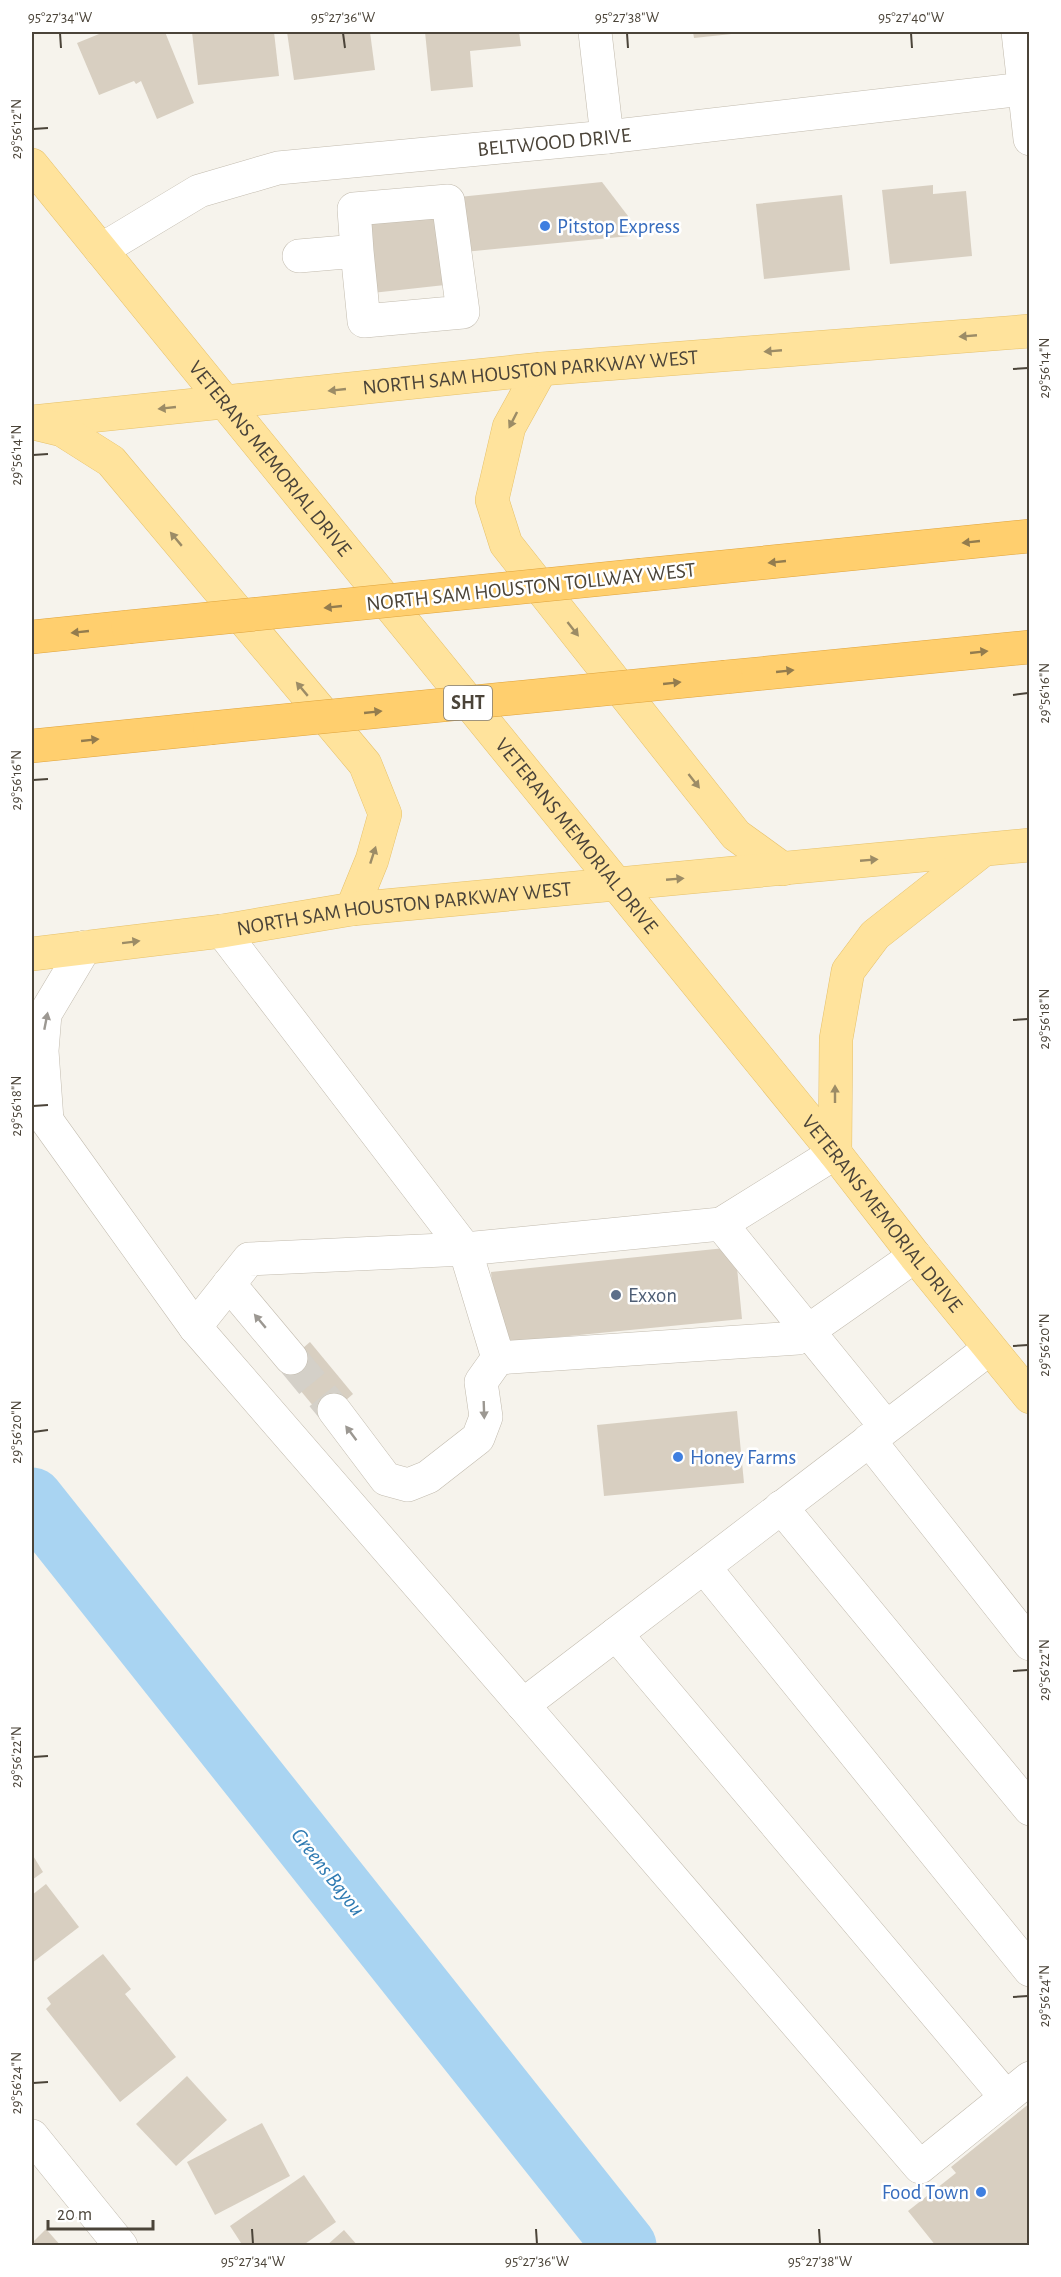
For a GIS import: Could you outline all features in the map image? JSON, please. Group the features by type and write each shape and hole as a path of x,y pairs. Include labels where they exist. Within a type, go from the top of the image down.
{"highway":[{"name":"NORTH SAM HOUSTON TOLLWAY WEST","path":"32,637 1029,536"},
{"name":"SHT","path":"32,746 1029,647"}],"main road":[{"name":"VETERANS MEMORIAL DRIVE","path":"32,165 835,1153 1029,1397"},
{"name":"NORTH SAM HOUSTON PARKWAY WEST","path":"32,422 541,369 1029,331"},
{"path":"541,369 508,427 492,500 506,544 736,835 783,868"},
{"path":"32,422 62,430 111,461 365,764 385,814 372,860 352,909"},
{"name":"NORTH SAM HOUSTON PARKWAY WEST","path":"32,954 222,931 352,909 1029,845"},
{"path":"835,1153 836,1039 848,971 875,935 982,850"}],"street":[{"path":"595,32 607,137"},
{"path":"1018,32 1029,139"},
{"name":"BELTWOOD DRIVE","path":"101,250 199,191 278,168 607,137 1024,89"},
{"path":"448,201 463,312 364,321 357,251 354,208 448,201"},
{"path":"299,256 357,251"},
{"path":"222,931 465,1249 498,1358"},
{"path":"85,947 45,1014 39,1110 195,1327 920,2167 1018,2088 616,1634"},
{"path":"195,1327 249,1259 465,1249 721,1224 835,1153"},
{"path":"721,1224 808,1330 877,1434 1029,1644"},
{"path":"498,1358 798,1338 915,1256"},
{"path":"229,1284 291,1358"},
{"path":"523,1705 989,1349"},
{"path":"334,1410 386,1479 408,1485 428,1477 478,1438 486,1417 481,1382 498,1358"},
{"path":"781,1508 1029,1809"},
{"path":"704,1567 1029,1970"},
{"path":"32,2136 121,2246"}],"building":[{"path":"104,32 165,32 194,103 157,119 141,81 136,84 134,81 99,95 77,43"},
{"path":"192,32 274,32 279,76 198,85"},
{"path":"287,32 370,32 375,70 294,80"},
{"path":"425,32 519,32 521,46 470,51 473,87 431,91"},
{"path":"693,32 740,32 741,33 694,38"},
{"name":"Pitstop Express","path":"602,182 628,216 630,236 464,252 459,197"},
{"path":"933,185 933,194 966,191 972,256 890,264 882,190"},
{"path":"842,195 850,270 764,279 756,204"},
{"path":"437,213 445,285 372,293 364,221"},
{"name":"Exxon","path":"735,1247 742,1319 497,1343 491,1272"},
{"path":"310,1342 353,1394 324,1419 281,1367"},
{"path":"737,1411 744,1483 604,1496 597,1425"},
{"path":"32,1854 43,1872 32,1880"},
{"path":"46,1884 79,1927 32,1963 32,1895"},
{"path":"103,1954 131,1989 125,1994 176,2057 120,2102 46,2009 51,2004 47,1998"},
{"path":"187,2076 227,2120 176,2166 136,2124"},
{"name":"Food Town","path":"1030,2103 1030,2246 936,2246 908,2211 956,2173 951,2167"},
{"path":"262,2123 290,2176 215,2215 187,2162"},
{"path":"304,2175 336,2222 302,2246 243,2246 230,2226"},
{"path":"46,2229 61,2246 32,2246 32,2243"},
{"path":"344,2230 358,2246 326,2246"}],"waterway":[{"name":"Greens Bayou","path":"32,1499 625,2246"}],"tunnel":[{"path":"291,1358 334,1410"}],"place":[{"name":"Pitstop Express","path":"545,226"},
{"name":"Exxon","path":"616,1295"},
{"name":"Honey Farms","path":"678,1457"},
{"name":"Food Town","path":"981,2192"}]}
